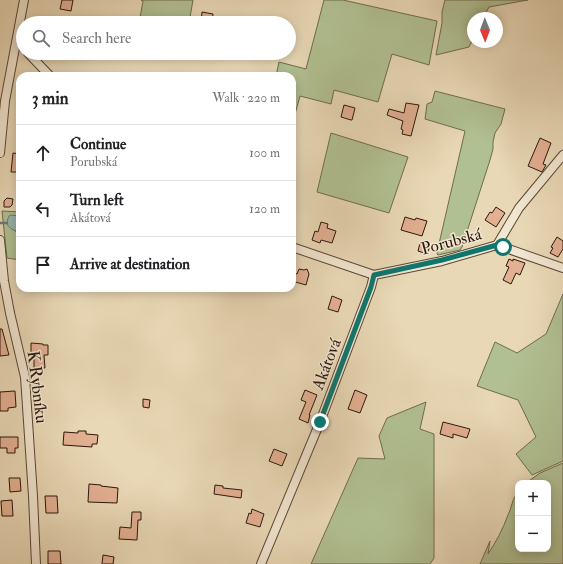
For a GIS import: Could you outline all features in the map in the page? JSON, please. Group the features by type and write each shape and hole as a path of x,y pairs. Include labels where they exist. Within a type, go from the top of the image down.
{"street":[{"path":"21,16 24,0"},
{"path":"0,153 5,101 16,45"},
{"path":"35,60 46,72"},
{"name":"Porubská","path":"374,275 442,260 497,245 519,208 563,155"},
{"name":"K Rybníku","path":"0,240 4,281 26,377 36,564"},
{"path":"497,245 563,268"},
{"path":"296,248 374,275"},
{"name":"Akátová","path":"261,564 320,422 371,287 374,275"}],"green space":[{"path":"141,0 193,0 190,16 140,16 143,1"},
{"path":"324,0 343,0 437,21 429,65 392,54 378,102 334,90 331,104 300,96 296,110 296,72 277,72 279,62 306,69"},
{"path":"445,0 528,0 489,7 486,12 467,12 467,47 436,55 442,23 442,12"},
{"path":"435,91 505,109 501,124 495,133 490,160 462,247 460,250 438,255 438,248 465,131 425,119 427,104 432,102"},
{"path":"331,133 408,157 389,213 317,192"},
{"path":"2,211 16,212 16,259 7,258"},
{"path":"563,294 563,461 532,475 516,454 536,437 518,400 477,386 495,342 517,353 546,334"},
{"path":"426,402 420,429 434,434 434,558 430,564 311,564 358,458 385,459 379,436 387,418"},
{"path":"563,463 563,564 480,564 490,541 488,554 499,535 515,496 515,552 551,552 551,480 530,480 540,473"}],"water":[{"path":"10,215 16,216 16,231 7,224"}],"building":[{"path":"62,0 73,0 71,11 60,9"},
{"path":"202,12 213,14 213,16 202,16"},
{"path":"406,103 419,105 411,136 402,134 403,130 401,129 403,121 387,115 389,109 404,113"},
{"path":"344,105 355,108 352,120 341,117"},
{"path":"540,138 551,143 543,164 546,165 542,172 528,166"},
{"path":"13,153 16,153 16,172 11,172"},
{"path":"7,198 13,199 12,205 10,207 4,207 4,201"},
{"path":"496,207 505,213 496,227 485,220 490,212 492,213"},
{"path":"405,217 427,221 422,236 401,230"},
{"path":"321,222 328,224 327,228 336,231 332,243 321,240 320,243 312,240 315,231 318,232"},
{"path":"557,237 563,241 563,249 558,257 550,253 553,248 551,247"},
{"path":"420,243 430,246 427,254 418,251"},
{"path":"509,259 525,263 520,275 516,273 511,284 503,280 509,267 506,266"},
{"path":"299,269 307,269 309,274 306,285 296,282"},
{"path":"332,296 342,300 338,312 328,309"},
{"path":"0,329 2,329 9,355 0,356"},
{"path":"31,343 48,345 48,355 44,355 45,368 34,368 34,354 31,354"},
{"path":"305,390 317,395 309,415 308,423 299,419 306,402 301,400"},
{"path":"355,390 367,395 360,413 348,409"},
{"path":"15,391 16,407 8,408 8,411 0,411 0,392"},
{"path":"143,399 150,400 149,408 143,407"},
{"path":"443,422 470,429 467,438 453,434 453,438 440,434"},
{"path":"78,431 86,431 86,434 98,435 97,444 92,444 92,447 63,445 64,432 78,433"},
{"path":"0,437 18,437 18,448 15,448 15,453 7,453 7,448 0,448"},
{"path":"274,449 287,454 282,466 269,461"},
{"path":"9,478 20,478 21,491 10,492"},
{"path":"89,484 118,488 117,503 88,502"},
{"path":"215,485 223,486 223,488 242,490 241,498 214,494"},
{"path":"45,496 57,496 58,513 46,513"},
{"path":"12,500 13,516 2,516 1,501"},
{"path":"252,509 264,514 260,527 246,523"},
{"path":"132,512 141,512 141,520 138,520 137,540 119,539 120,527 131,528"},
{"path":"48,551 60,551 61,564 48,564"},
{"path":"103,555 114,557 113,564 102,564"}],"waterway":[{"path":"0,223 7,223"}],"route":[{"path":"320,422 371,287 374,275 442,260 497,245 503,247"}]}
